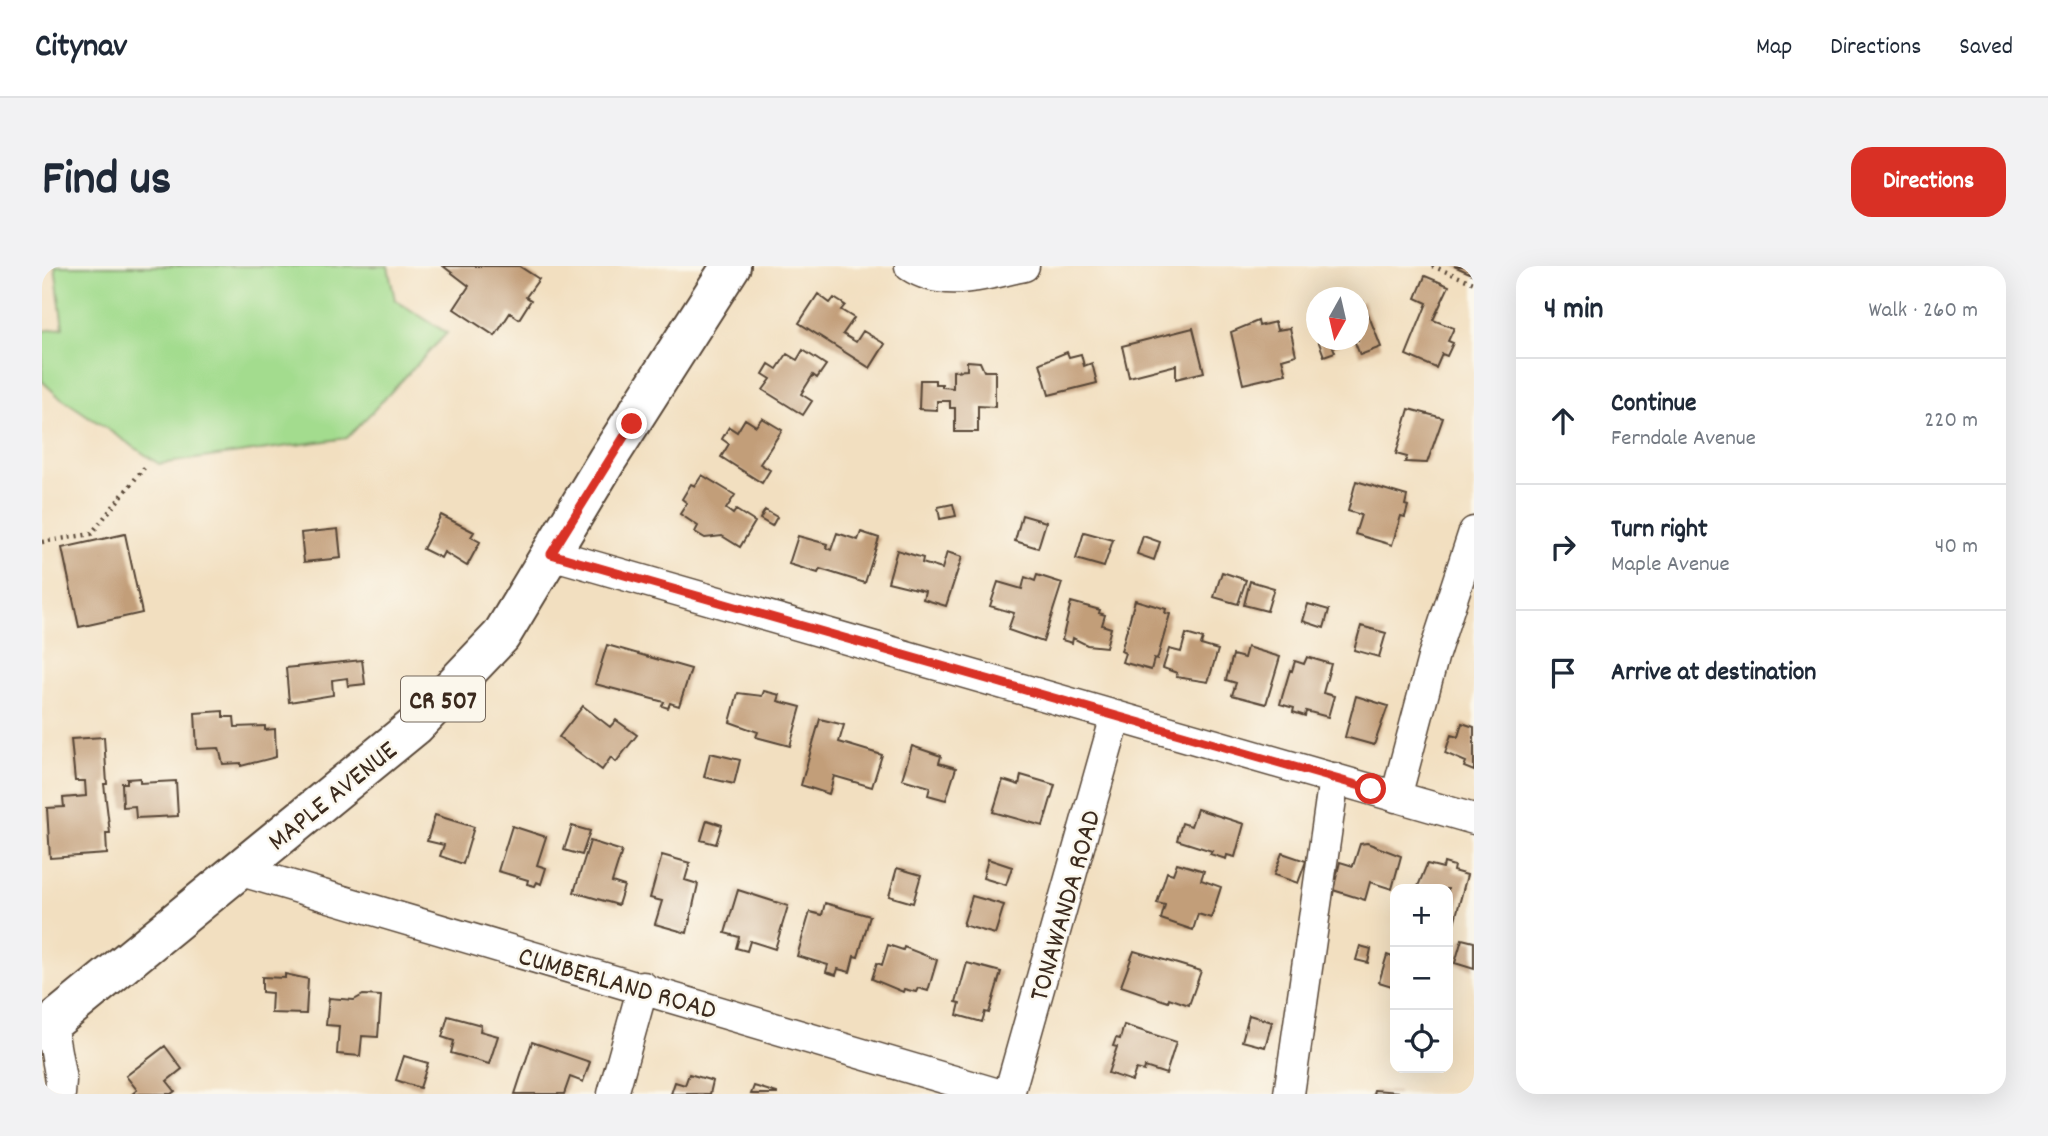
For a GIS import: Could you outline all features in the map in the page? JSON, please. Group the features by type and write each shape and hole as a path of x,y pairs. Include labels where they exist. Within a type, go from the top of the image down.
{"main road":[{"name":"MAPLE AVENUE","path":"47,1028 415,726 462,680 501,636 731,266"}],"street":[{"path":"910,266 922,274 943,279 963,279 1024,266"},
{"path":"1396,797 1434,654 1474,532"},
{"path":"551,554 1474,818"},
{"name":"TONAWANDA ROAD","path":"1009,1094 1116,716"},
{"path":"1289,1094 1334,778"},
{"name":"CUMBERLAND ROAD","path":"238,870 643,987 998,1094"},
{"path":"613,1094 643,987"},
{"path":"47,1028 61,1080 60,1094"}],"path":[{"path":"1432,266 1474,283"},
{"path":"42,542 91,534 144,468"}],"green space":[{"path":"55,266 388,266 395,300 447,333 347,438 159,464 57,395 42,381 42,331 63,328"}],"building":[{"path":"443,266 519,266 539,279 526,297 531,300 519,319 510,313 495,336 454,309 469,286"},
{"path":"1454,266 1474,266 1474,275"},
{"path":"1425,276 1449,286 1433,320 1454,328 1448,341 1453,343 1447,356 1442,354 1436,368 1406,355 1427,303 1416,298"},
{"path":"818,294 830,303 834,298 845,305 841,310 854,318 843,334 856,342 863,331 885,344 870,368 799,323"},
{"path":"1369,316 1381,347 1360,355 1358,350 1369,350"},
{"path":"1258,321 1259,326 1275,322 1277,330 1290,328 1296,355 1282,359 1286,374 1243,384 1231,332"},
{"path":"1193,328 1204,372 1176,379 1176,365 1129,377 1122,346"},
{"path":"803,350 826,365 817,378 813,375 801,394 812,401 803,415 763,390 771,379 763,374 769,364 777,369 787,354 797,360"},
{"path":"1322,350 1334,350 1335,352 1324,356"},
{"path":"1067,352 1069,357 1081,354 1084,366 1092,363 1097,383 1049,395 1040,363"},
{"path":"967,361 980,362 984,371 995,371 995,407 978,406 978,432 955,432 955,408 950,408 950,401 937,401 937,410 919,409 920,380 935,380 935,384 953,388 953,371 967,370"},
{"path":"1409,409 1443,418 1427,463 1405,462 1407,457 1396,454"},
{"path":"762,418 782,430 760,464 770,470 762,483 721,457 729,444 722,439 729,427 737,432 745,419 756,426"},
{"path":"702,475 735,495 726,509 733,514 736,510 755,522 740,547 722,536 705,538 695,532 698,526 680,514 687,503 682,499 691,484 695,486"},
{"path":"1356,481 1407,496 1405,517 1401,516 1392,545 1355,534 1361,515 1348,511"},
{"path":"953,504 956,516 940,519 938,507"},
{"path":"765,510 777,517 772,526 760,519"},
{"path":"441,515 474,532 471,537 480,542 467,566 444,552 441,558 423,549"},
{"path":"1022,515 1046,522 1038,548 1015,541"},
{"path":"338,529 341,558 304,562 301,533"},
{"path":"861,532 879,538 865,583 820,569 818,573 789,564 798,536 827,544 826,548 831,550 837,533 858,540"},
{"path":"1084,532 1113,540 1104,567 1076,559"},
{"path":"125,534 142,613 79,627 62,548"},
{"path":"1143,536 1160,542 1154,560 1137,554"},
{"path":"897,550 923,558 922,563 942,569 947,552 962,557 946,606 923,599 925,591 888,582"},
{"path":"1222,572 1246,580 1238,604 1214,597"},
{"path":"1037,575 1062,583 1043,642 1008,630 1014,613 990,606 998,582 1022,589 1025,577 1035,581"},
{"path":"1250,581 1274,588 1267,611 1244,605"},
{"path":"1135,600 1166,609 1165,613 1170,614 1157,660 1154,659 1151,670 1122,662 1125,653 1121,651"},
{"path":"1071,602 1100,610 1099,613 1105,615 1102,625 1111,628 1106,647 1087,645 1073,638 1072,643 1062,640"},
{"path":"1308,604 1329,610 1324,628 1303,621"},
{"path":"1361,626 1386,633 1379,657 1354,650"},
{"path":"1186,634 1203,639 1201,645 1218,650 1208,682 1176,677 1177,673 1163,668 1169,649 1181,652"},
{"path":"607,645 691,669 679,706 670,703 668,708 662,706 664,702 595,684"},
{"path":"1247,647 1280,657 1266,704 1232,695 1236,683 1226,680 1233,655 1244,658"},
{"path":"1307,657 1331,664 1323,693 1334,696 1328,717 1306,711 1305,716 1293,712 1294,708 1280,704 1295,661 1304,664"},
{"path":"362,660 365,684 348,686 347,678 332,680 333,695 289,702 286,668"},
{"path":"764,691 780,695 778,701 801,707 790,746 756,737 758,732 730,722 738,693 762,696"},
{"path":"1356,696 1388,706 1374,745 1345,737"},
{"path":"583,706 610,727 616,720 637,735 616,762 611,757 602,770 559,737"},
{"path":"223,711 223,717 234,717 235,727 265,726 265,730 275,729 276,757 241,766 241,763 223,764 219,748 197,749 195,713"},
{"path":"820,719 844,725 839,742 882,755 872,787 834,776 829,794 801,785"},
{"path":"1462,723 1474,727 1474,771 1464,767 1466,762 1445,753 1451,735 1458,737"},
{"path":"104,737 107,784 104,784 110,833 106,833 107,854 50,858 47,808 64,807 63,798 86,796 85,781 75,781 71,739"},
{"path":"912,746 941,756 939,763 956,768 946,800 928,795 930,787 902,779"},
{"path":"710,753 740,760 734,784 704,777"},
{"path":"1021,775 1055,785 1043,826 993,812 1003,780 1019,785"},
{"path":"140,778 140,783 176,781 178,816 136,818 135,806 123,807 122,783 127,783 127,779"},
{"path":"1197,809 1244,824 1235,857 1227,855 1226,859 1210,854 1212,851 1177,840 1182,823 1191,826"},
{"path":"435,815 474,827 463,864 440,856 444,845 427,841"},
{"path":"707,820 722,825 716,844 701,840"},
{"path":"512,826 546,837 537,865 546,868 541,884 527,884 528,880 498,871"},
{"path":"572,826 590,831 582,855 564,850"},
{"path":"590,841 622,851 612,882 624,886 618,905 574,892"},
{"path":"1367,843 1401,856 1390,888 1370,882 1365,900 1333,890 1340,862 1353,866 1360,844"},
{"path":"1282,853 1306,861 1298,883 1274,875"},
{"path":"662,855 690,863 685,880 698,884 687,933 655,924 662,901 650,898"},
{"path":"988,859 1012,867 1006,885 983,878"},
{"path":"1177,863 1204,871 1201,880 1221,887 1211,918 1198,914 1193,930 1161,919 1165,905 1157,903 1167,872 1173,874"},
{"path":"1444,863 1454,866 1453,871 1467,875 1453,927 1453,884 1419,884 1427,864 1443,868"},
{"path":"897,868 921,875 913,903 889,896"},
{"path":"738,890 788,906 775,949 750,941 747,951 736,948 739,937 725,933"},
{"path":"972,896 1004,905 995,934 963,925"},
{"path":"825,903 870,916 858,957 854,956 850,972 838,969 836,975 826,972 828,965 797,956 810,912 822,915"},
{"path":"1462,939 1474,942 1474,969 1455,963"},
{"path":"888,945 903,950 904,947 937,960 928,991 918,988 916,992 904,989 903,992 872,979 877,963 882,965"},
{"path":"1360,946 1371,949 1368,963 1356,960"},
{"path":"1134,951 1201,971 1189,1005 1169,998 1168,1002 1121,986"},
{"path":"1387,955 1390,956 1390,985 1379,982"},
{"path":"967,963 1001,972 989,1013 985,1012 982,1022 957,1015 960,1003 956,1002"},
{"path":"285,974 308,979 306,1014 271,1013 272,993 262,992 262,977 285,978"},
{"path":"363,995 381,996 378,1037 362,1036 360,1056 337,1054 339,1026 326,1025 329,998 354,1000"},
{"path":"1249,1015 1272,1022 1265,1047 1242,1041"},
{"path":"448,1016 481,1025 480,1031 498,1036 489,1064 451,1053 454,1041 442,1037"},
{"path":"1124,1025 1176,1042 1166,1074 1145,1067 1144,1071 1136,1069 1132,1081 1108,1073 1117,1047 1113,1046 1116,1038 1120,1039"},
{"path":"532,1042 590,1062 583,1082 570,1077 564,1094 515,1094"},
{"path":"165,1046 182,1069 167,1081 175,1091 171,1094 132,1094 137,1090 126,1076"},
{"path":"404,1056 428,1063 420,1088 396,1080"},
{"path":"689,1074 713,1081 710,1094 671,1094 675,1082 685,1085"},
{"path":"754,1086 777,1093 777,1094 751,1094"},
{"path":"1374,1090 1398,1092 1398,1094 1373,1094"}],"route":[{"path":"632,424 607,460 551,554 1371,789"}]}
